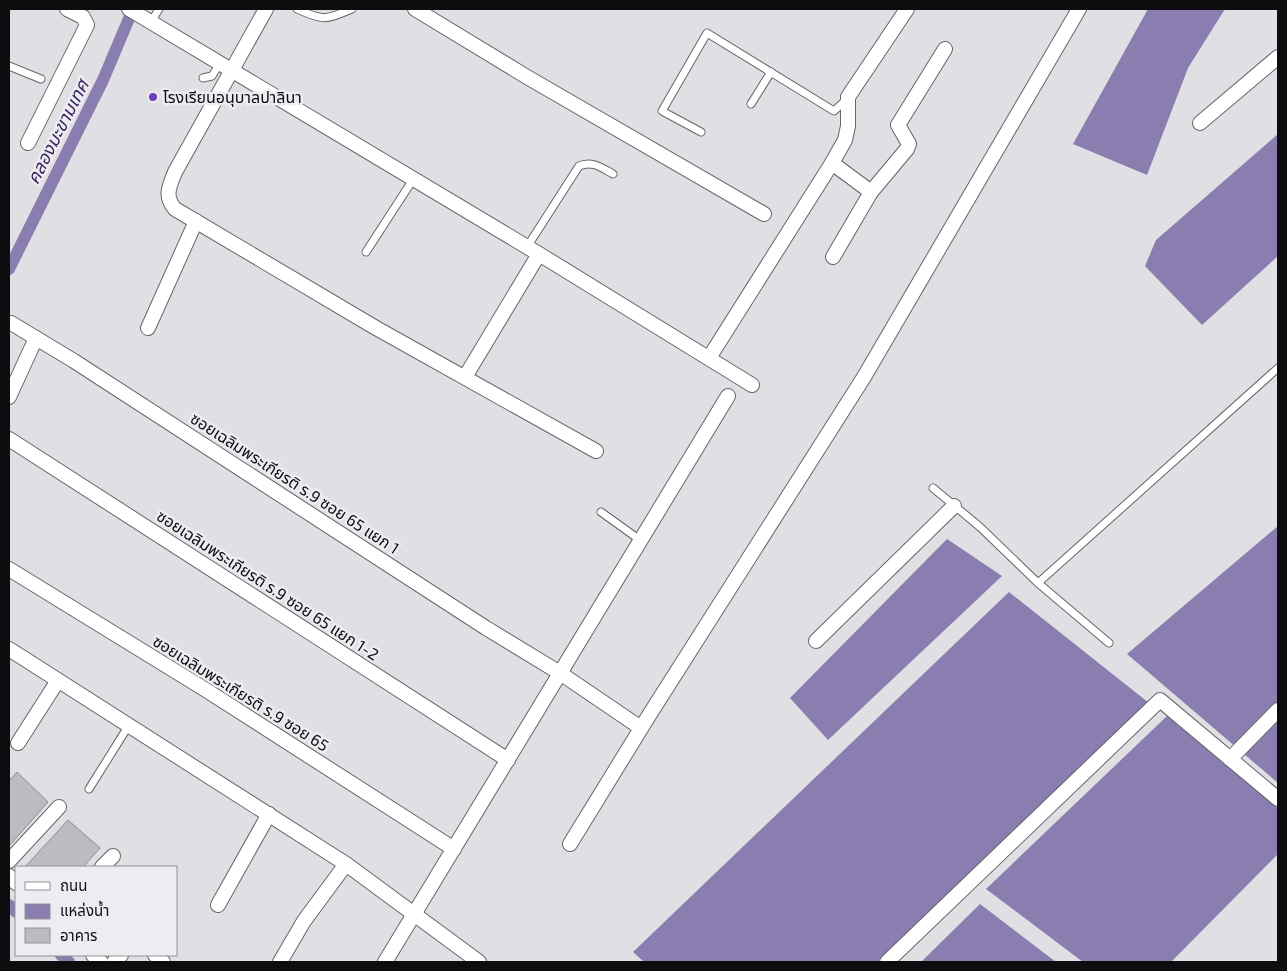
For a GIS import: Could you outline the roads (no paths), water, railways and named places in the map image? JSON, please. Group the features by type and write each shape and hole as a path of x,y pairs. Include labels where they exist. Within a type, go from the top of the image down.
{"street":[{"path":"28,143 87,25 83,17 67,9"},
{"path":"129,9 414,178 752,385"},
{"path":"266,9 227,66 175,172 168,190 168,200 175,209 376,328 465,376 596,451"},
{"path":"415,9 527,77 764,214"},
{"path":"709,358 832,163 846,133 848,97 907,9"},
{"path":"570,844 641,728 864,377 1079,9"},
{"path":"833,257 871,192 907,149 909,144 898,125 945,50"},
{"path":"1200,123 1278,57"},
{"path":"832,163 871,192"},
{"path":"148,328 196,221"},
{"path":"465,376 539,254"},
{"name":"ซอยเฉลิมพระเกียรติ ร.9 ซอย 65 แยก 1","path":"11,323 560,673 641,728"},
{"path":"9,396 36,338"},
{"path":"385,962 728,396"},
{"name":"ซอยเฉลิมพระเกียรติ ร.9 ซอย 65 แยก 1-2","path":"9,439 508,760"},
{"path":"816,641 954,506"},
{"name":"ซอยเฉลิมพระเกียรติ ร.9 ซอย 65","path":"9,569 206,690 454,849"},
{"path":"9,649 57,682 129,724 346,864 478,962"},
{"path":"18,743 57,682"},
{"path":"887,962 1160,700 1278,799"},
{"path":"1230,759 1278,710"},
{"path":"9,861 59,807"},
{"path":"218,905 269,814"},
{"path":"103,866 113,856"},
{"path":"280,962 304,921 346,864"}],"lane":[{"path":"147,20 159,9"},
{"path":"297,9 318,18 335,17 352,9"},
{"path":"701,132 662,111 707,33 834,111 848,97"},
{"path":"9,66 41,79"},
{"path":"203,78 212,76 227,66"},
{"path":"752,104 771,72"},
{"path":"527,247 579,166 586,163 596,164 613,174"},
{"path":"366,252 414,178"},
{"path":"1038,583 1278,368"},
{"path":"933,488 980,527 1038,583 1109,643"},
{"path":"601,512 640,540"},
{"path":"89,789 129,724"}],"water":[{"path":"1148,9 1225,9 1188,68 1147,175 1073,144"},
{"path":"1278,134 1278,256 1202,325 1145,266 1156,240"},
{"path":"1278,526 1278,783 1127,654"},
{"path":"947,539 1002,576 828,740 790,698"},
{"path":"1009,592 1149,703 881,962 644,962 633,952"},
{"path":"1167,716 1278,808 1278,854 1171,962 1083,962 986,889"},
{"path":"980,904 1056,962 921,962"}],"waterway":[{"name":"คลองมะขามเทศ","path":"9,269 103,80 133,9"},
{"name":"คลองมะขามเทศ","path":"9,905 15,911"},
{"name":"คลองมะขามเทศ","path":"62,956 69,962"}],"place":[{"name":"โรงเรียนอนุบาลปาลินา","path":"153,97"}]}
